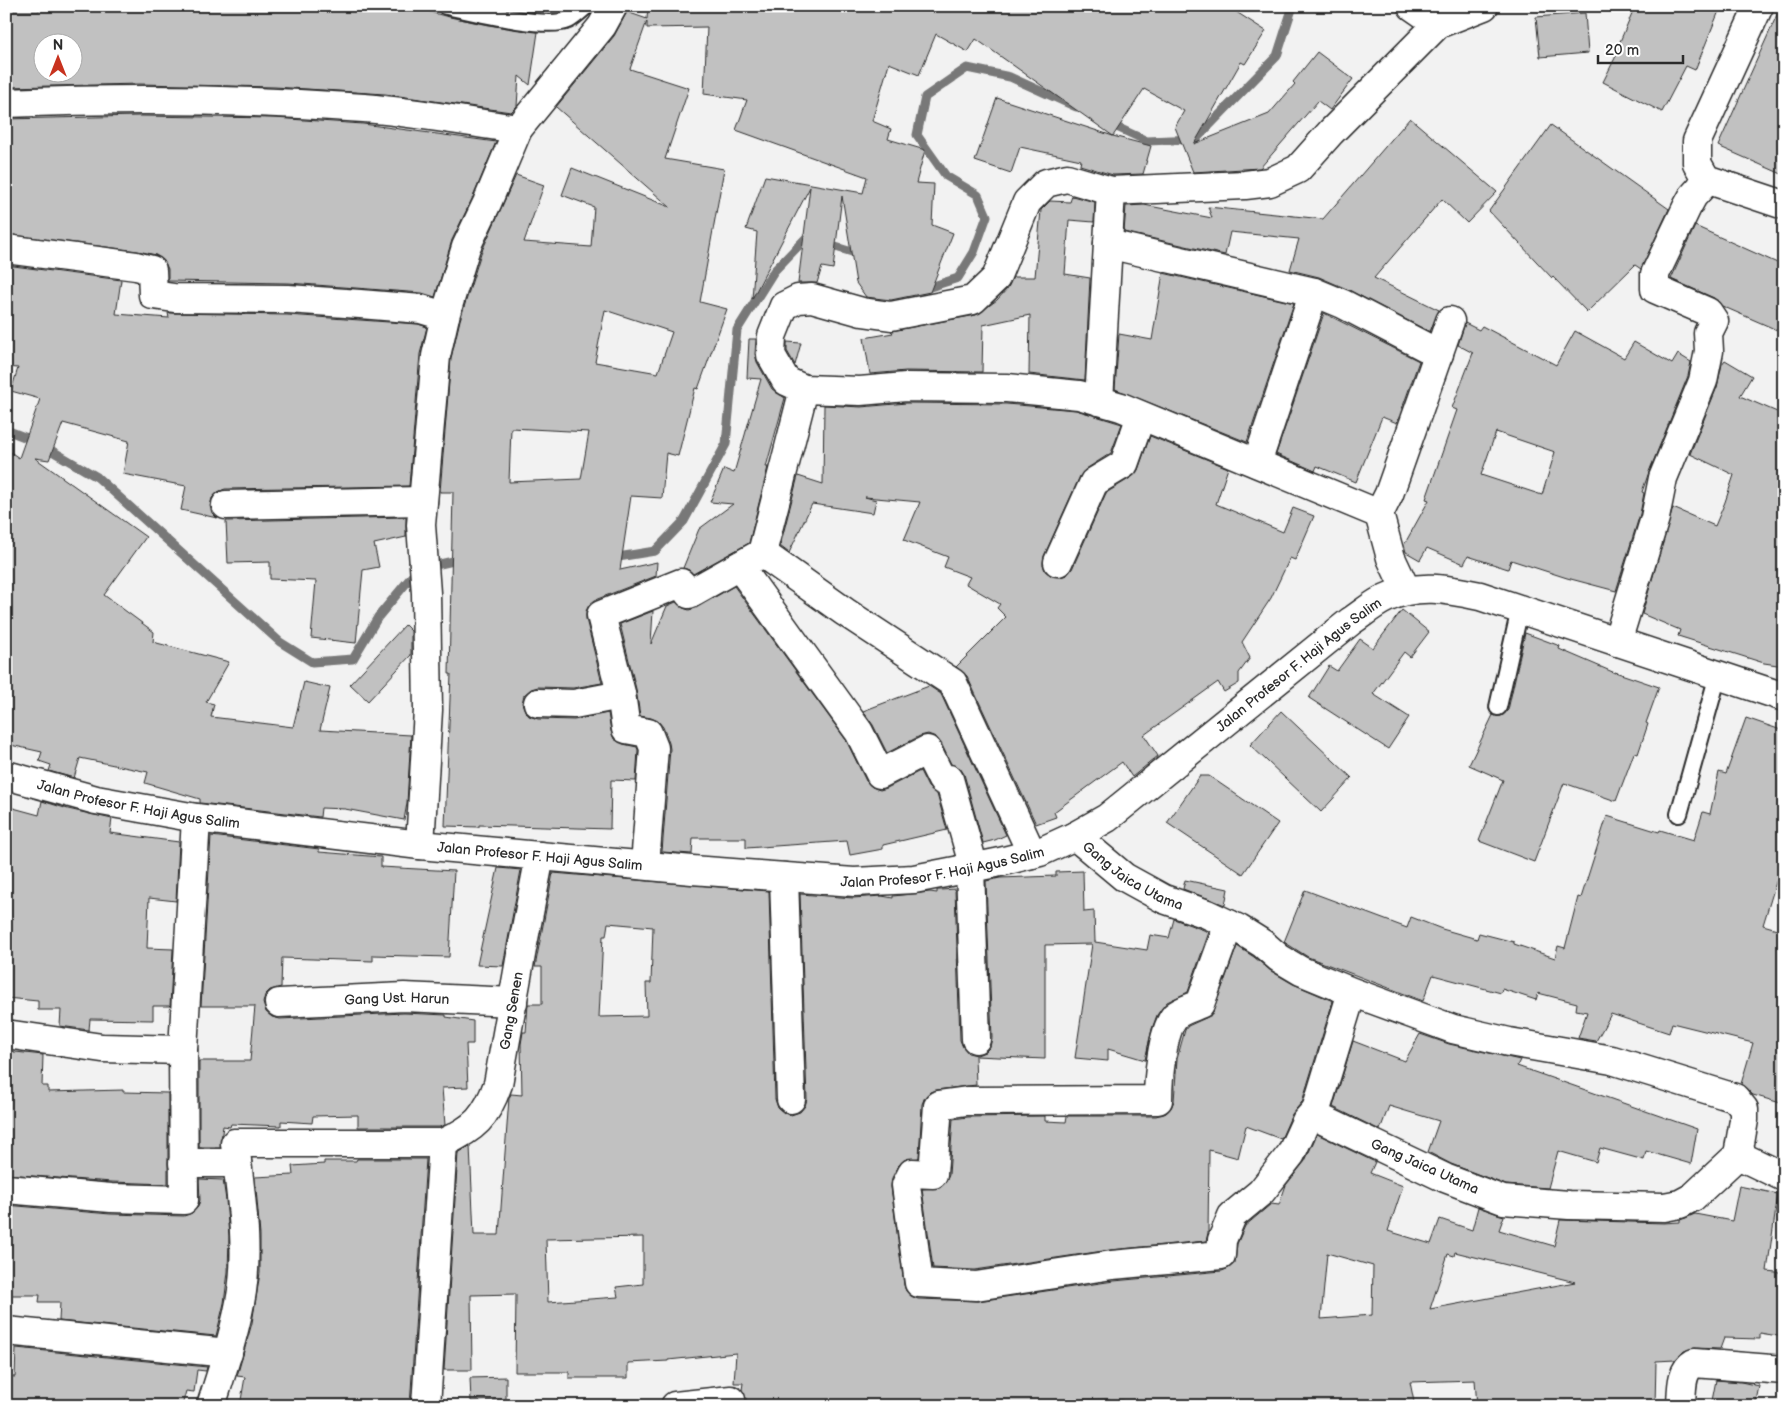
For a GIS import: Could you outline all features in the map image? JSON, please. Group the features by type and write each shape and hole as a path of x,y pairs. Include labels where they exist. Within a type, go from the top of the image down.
{"street":[{"path":"420,844 428,710 426,593 422,513 436,356 445,316 466,248 518,129 602,26 613,6"},
{"path":"1412,6 1438,24"},
{"path":"1379,514 1121,407 1079,395 1007,388 906,387 860,391 804,389 786,381 771,355 772,336 784,306 798,299 812,298 862,312 891,316 973,300 996,278 1027,202 1046,182 1066,178 1111,191 1245,185 1270,182 1298,169 1331,132 1438,24 1484,6"},
{"path":"1759,6 1697,141 1697,163 1706,179 1784,205"},
{"path":"6,102 102,99 246,101 366,108 518,129"},
{"path":"1617,642 1655,518 1663,478 1703,381 1709,351 1708,333 1714,321 1708,312 1655,289 1655,274 1687,207 1706,179"},
{"path":"1099,400 1111,191"},
{"path":"1108,244 1314,292 1342,304 1439,354"},
{"path":"6,248 136,266 152,270 154,295 174,298 288,299 360,304 422,309 445,316"},
{"path":"1257,463 1314,292"},
{"path":"1406,590 1391,558 1379,514 1389,494 1450,321"},
{"path":"645,865 654,748 648,733 626,729 621,695 601,615 681,583 690,594 750,560 804,389"},
{"path":"1058,562 1094,482 1124,464 1141,416"},
{"path":"226,505 422,513"},
{"path":"750,560 845,612 953,682 1032,854"},
{"path":"750,560 859,732 880,774 927,750 942,780 950,779 972,868 976,1039"},
{"name":"Jalan Profesor F. Haji Agus Salim","path":"6,775 96,800 196,818 540,856 854,882 914,879 972,868 1032,854 1076,836 1107,818 1351,621 1384,598 1406,590 1429,587 1449,589 1480,596 1784,697"},
{"path":"538,703 574,704 621,695"},
{"path":"6,1189 110,1198 184,1200 183,1050 196,818"},
{"name":"Gang Jaica Utama","path":"1076,836 1124,876 1164,899 1229,924 1263,944 1279,958 1300,971 1453,1029 1509,1042 1612,1060 1735,1098 1744,1109 1744,1120 1738,1155 1693,1197 1680,1204 1664,1207 1578,1205 1503,1200 1445,1178 1317,1117 1316,1110"},
{"name":"Gang Senen","path":"443,1143 466,1132 479,1120 492,1102 498,1084 514,1002 522,948 540,856"},
{"path":"784,876 791,1099"},
{"path":"1229,924 1200,1004 1176,1015 1169,1029 1159,1067 1158,1100 967,1101 938,1105 932,1174 912,1173 906,1185 919,1283 976,1286 1112,1265 1221,1255 1222,1240 1232,1216 1261,1192 1291,1154 1306,1121 1316,1110 1352,992"},
{"name":"Gang Ust. Harun","path":"279,1003 404,997 514,1002"},
{"path":"6,1034 102,1048 183,1050"},
{"path":"211,1406 228,1352 242,1291 244,1256 235,1142 443,1143 426,1406"},
{"path":"1738,1155 1784,1177"},
{"path":"183,1163 237,1163"},
{"path":"6,1331 228,1352"},
{"path":"1681,1406 1685,1374 1688,1367 1694,1363 1784,1370"},
{"path":"675,1406 730,1400"}],"lane":[{"path":"446,6 552,24 567,20 586,6"},
{"path":"1498,706 1520,609"},
{"path":"1679,814 1718,675"}],"building":[{"path":"39,6 408,6 488,25 538,32 530,85 519,76 517,106 511,112 385,94 275,87 140,84 6,87 6,11 39,11"},
{"path":"496,6 541,6 540,12"},
{"path":"648,6 1227,6 1266,31 1245,64 1241,62 1194,144 1269,114 1295,84 1293,82 1317,52 1353,79 1330,110 1318,101 1260,168 1193,172 1175,127 1184,111 1144,89 1113,136 976,39 968,52 936,34 919,75 889,63 872,121 891,129 888,139 925,150 916,183 934,184 932,225 953,233 930,292 891,300 866,297 856,283 842,196 833,269 822,267 817,283 798,283 810,187 752,299 757,232 746,229 765,176 863,193 867,177 736,130 747,100 704,94 707,27 647,28 647,21 630,69 689,88 665,159 724,169 700,302 727,309 698,389 695,388 678,456 666,453 662,498 631,496 620,570 657,562 656,576 595,600 586,611 586,619 602,683 573,688 538,687 531,689 524,695 522,703 529,716 538,719 574,720 608,713 614,739 623,744 637,747 636,781 611,780 610,829 479,825 479,827 445,826 451,674 449,674 453,492 440,492 451,358 460,320 481,253 516,175 544,185 524,242 591,247 594,207 562,195 572,168 670,207 556,107 614,36 627,12 647,19","holes":["605,310 672,332 658,373 595,362","511,428 589,432 581,479 509,482"]},
{"path":"1635,6 1721,6 1695,70 1686,66 1662,112 1603,82 1619,50 1616,51"},
{"path":"1781,6 1784,6 1784,175 1718,146"},
{"path":"1585,13 1588,53 1540,57 1536,17"},
{"path":"997,98 1113,136 1151,146 1143,174 1113,175 1080,165 1081,160 1020,147 1011,173 975,161"},
{"path":"140,116 274,118 363,124 496,142 473,197 452,240 435,297 422,293 289,283 168,281 168,269 164,261 156,255 6,234 6,119"},
{"path":"1410,118 1497,192 1467,223 1442,199 1374,278 1439,310 1430,332 1349,290 1319,277 1290,270 1299,239 1230,232 1225,255 1124,232 1126,206 1144,205 1212,218 1208,207 1323,219"},
{"path":"1551,125 1669,209 1641,269 1635,265 1587,312 1489,211"},
{"path":"1072,196 1095,202 1094,222 1069,220 1065,274 1090,278 1085,380 1029,374 1030,315 983,325 982,372 906,371 870,374 864,338 976,315 997,300 1007,289 1013,277 1035,277 1041,210 1050,201 1070,202"},
{"path":"1695,226 1784,266 1784,333 1722,306 1714,298 1671,279"},
{"path":"6,265 121,280 116,314 169,318 168,313 287,315 418,324 427,327 420,354 409,486 225,489 218,492 212,498 210,506 212,513 217,518 181,510 186,486 123,474 129,441 63,423 49,460 35,458 146,537 104,595 154,632 153,642 229,662 206,702 214,704 211,717 293,727 304,682 330,688 320,730 411,735 407,803 404,820 345,809 321,808 320,817 200,803 200,799 145,783 148,772 80,758 74,778 49,771 51,765 39,761 42,752 6,744 6,449 19,458 40,399 11,391 18,368 6,367"},
{"path":"1163,273 1294,303 1247,442 1115,389 1119,334 1152,340"},
{"path":"1324,313 1419,361 1397,423 1382,417 1356,482 1317,466 1315,471 1276,454"},
{"path":"1465,323 1479,330 1482,326 1556,365 1575,331 1624,358 1634,342 1672,364 1678,354 1691,362 1688,376 1642,492 1644,493 1640,514 1616,591 1511,560 1508,569 1468,556 1464,564 1427,548 1420,560 1406,552 1404,545 1429,500 1426,499 1457,410 1452,408 1473,353 1458,345","holes":["1496,432 1555,452 1542,495 1481,475"]},
{"path":"749,339 756,339 755,354 757,362 772,389 785,398 766,467 768,467 749,543 693,574 683,568 699,529 733,504 710,502 724,469 734,473 761,379 747,378"},
{"path":"787,342 801,343 795,365 787,351"},
{"path":"1725,360 1752,376 1740,396 1784,415 1784,666 1764,663 1678,636 1680,630 1642,614 1673,508 1715,526 1734,475 1690,454 1717,387 1722,364"},
{"path":"907,403 1006,404 1076,410 1122,424 1111,453 1086,469 1080,476 1044,556 1043,564 1045,571 1052,576 1060,577 1067,575 1072,569 1106,493 1132,477 1138,470 1150,436 1228,468 1216,504 1283,532 1293,508 1314,516 1295,560 1290,558 1271,598 1242,642 1250,658 1239,673 1239,683 1224,692 1218,682 1144,735 1158,756 1132,777 1122,762 1054,812 1056,817 1036,824 967,676 956,667 1006,617 997,608 1000,604 966,584 970,577 944,567 948,557 904,540 920,502 865,497 876,500 873,513 812,504 789,553 780,546 798,476 823,484 824,405 861,407"},
{"path":"406,517 406,537 374,544 379,567 363,570 356,643 311,638 316,581 270,579 270,562 228,563 226,521"},
{"path":"734,586 846,740 866,781 872,787 880,790 920,771 928,787 937,794 947,830 883,845 883,849 850,855 847,841 746,848 746,838 693,838 692,854 662,852 669,743 663,727 658,721 640,716 636,689 620,624 653,611 651,644 667,606 676,602 689,610 696,608"},
{"path":"1402,610 1429,632 1410,657 1404,652 1373,694 1409,717 1388,749 1309,698 1329,666 1337,671 1360,639 1373,648"},
{"path":"405,625 411,631 411,655 368,701 350,684"},
{"path":"1525,633 1560,646 1559,649 1615,673 1659,687 1646,723 1648,724 1638,754 1634,753 1616,801 1564,783 1534,862 1479,841 1503,780 1469,765 1493,715 1501,716 1508,710"},
{"path":"929,686 941,694 1006,835 983,843 964,774 960,768 951,764 936,737 928,734 920,736 887,753 873,725 863,711"},
{"path":"1281,711 1352,778 1321,812 1250,745"},
{"path":"1746,718 1784,731 1784,856 1763,925 1784,931 1784,1104 1753,1095 1741,1084 1753,1043 1672,1023 1669,1033 1611,1014 1596,1041 1578,1038 1587,1012 1576,1010 1577,1003 1538,993 1536,1000 1502,989 1501,993 1433,975 1423,1001 1308,957 1284,942 1305,890 1407,928 1411,917 1442,929 1477,939 1479,933 1514,942 1514,944 1555,958 1558,946 1565,948 1578,897 1581,898 1607,816 1659,832 1660,830 1694,840 1703,812 1710,814 1719,772 1726,774"},
{"path":"1200,776 1209,776 1278,823 1243,874 1167,823"},
{"path":"42,801 112,819 110,833 179,842 176,901 149,898 147,948 173,949 170,1006 153,1006 153,1020 90,1019 89,1030 60,1026 61,1010 38,1010 38,1001 6,998 6,806 39,815"},
{"path":"211,836 319,849 319,852 381,857 381,867 454,871 449,957 373,955 373,961 282,958 281,987 270,990 265,995 263,1003 266,1012 272,1017 280,1019 404,1013 446,1015 446,1017 473,1021 473,1044 466,1044 468,1087 442,1088 445,1125 439,1127 358,1127 358,1115 313,1116 312,1123 281,1121 281,1126 231,1124 230,1127 223,1126 220,1147 199,1147 199,1061 250,1061 255,1006 201,1006"},
{"path":"498,868 521,870 503,966 477,965"},
{"path":"1083,871 1084,912 1094,911 1095,942 1147,950 1150,935 1169,938 1174,919 1209,932 1188,992 1167,1002 1157,1015 1145,1060 1108,1049 1108,1061 1075,1058 1092,944 1045,945 1045,1059 975,1056 976,1085 936,1090 930,1092 925,1097 922,1104 919,1158 904,1160 898,1166 892,1178 891,1187 904,1285 906,1291 911,1296 918,1299 978,1301 1114,1281 1222,1271 1235,1263 1237,1244 1245,1226 1271,1204 1279,1205 1286,1185 1305,1161 1317,1134 1375,1162 1370,1173 1403,1186 1388,1231 1431,1244 1440,1219 1472,1230 1478,1207 1504,1216 1499,1230 1554,1246 1560,1220 1664,1223 1680,1222 1680,1220 1695,1214 1732,1221 1739,1186 1778,1194 1767,1271 1784,1273 1784,1337 1760,1333 1760,1339 1724,1338 1720,1349 1695,1348 1684,1351 1675,1360 1656,1361 1655,1406 1566,1406 1566,1402 1532,1406 1477,1406 1475,1380 1410,1382 1414,1402 1351,1402 1351,1404 1329,1406 1123,1406 1123,1400 1110,1401 1110,1399 1068,1400 1068,1405 1042,1406 925,1406 924,1402 888,1406 843,1406 843,1402 764,1401 764,1406 745,1406 746,1398 742,1390 743,1383 734,1383 736,1353 668,1361 628,1363 628,1378 569,1378 569,1372 515,1372 516,1294 471,1295 472,1370 444,1370 458,1153 470,1146 474,1235 499,1235 509,1098 511,1094 522,1095 521,1044 523,1032 526,1032 528,1004 542,1004 542,967 535,967 553,873 769,891 775,1099 778,1108 784,1113 791,1115 800,1112 805,1106 807,1099 800,894 853,898 882,896 893,898 893,896 937,893 937,890 955,889 960,1040 968,1053 977,1055 985,1052 990,1047 992,1038 986,881 1000,878 1056,876 1056,872","holes":["608,923 653,927 651,983 646,983 647,1016 599,1017 603,936 606,936","643,1237 643,1284 616,1287 618,1297 548,1302 546,1239","1455,1252 1575,1282 1430,1309 1448,1254 1454,1256","1327,1253 1373,1266 1372,1315 1321,1319"]},
{"path":"1185,880 1228,889 1225,905 1183,889"},
{"path":"1237,946 1271,971 1293,984 1333,1001 1302,1102 1292,1114 1281,1139 1246,1126 1238,1158 1209,1150 1208,1233 1206,1241 1110,1250 975,1270 933,1268 922,1189 940,1188 946,1182 949,1175 953,1119 968,1117 1045,1116 1045,1121 1066,1122 1067,1116 1156,1116 1166,1113 1174,1101 1177,1059 1185,1030 1188,1026 1212,1015"},
{"path":"1420,1034 1449,1044 1520,1060 1517,1066 1697,1129 1691,1164 1646,1151 1644,1160 1600,1148 1596,1162 1558,1151 1548,1188 1506,1185 1451,1164 1428,1152 1439,1121 1389,1106 1380,1130 1333,1107 1353,1041 1405,1061"},
{"path":"6,1051 43,1055 42,1086 48,1086 48,1092 123,1090 123,1092 168,1093 168,1184 6,1174"},
{"path":"357,1159 426,1159 410,1406 240,1406 245,1377 237,1376 252,1323 260,1273 260,1235 255,1177 293,1175 292,1166 324,1164 324,1161 356,1161"},
{"path":"199,1179 223,1180 226,1200 229,1236 228,1272 224,1303 216,1336 59,1321 60,1302 39,1302 40,1295 6,1295 8,1217 6,1217 6,1205 110,1214 184,1216 192,1213 198,1207 200,1200"},
{"path":"16,1348 207,1367 206,1371 197,1370 194,1392 186,1391 182,1406 6,1406 6,1376 15,1377"},
{"path":"506,1377 506,1400 471,1401 470,1378"},
{"path":"1716,1380 1759,1386 1755,1406 1711,1406"}],"waterway":[{"path":"1108,123 1147,141 1196,139 1277,56 1293,6"},
{"path":"921,290 958,278 974,252 987,216 978,195 946,176 917,135 925,97 967,68 1010,77 1076,107"},
{"path":"612,558 655,551 684,521 726,444 737,330 774,271 806,238 862,255"},
{"path":"6,430 35,441 97,477 280,642 312,662 353,659 378,617 418,569 462,559"}]}
